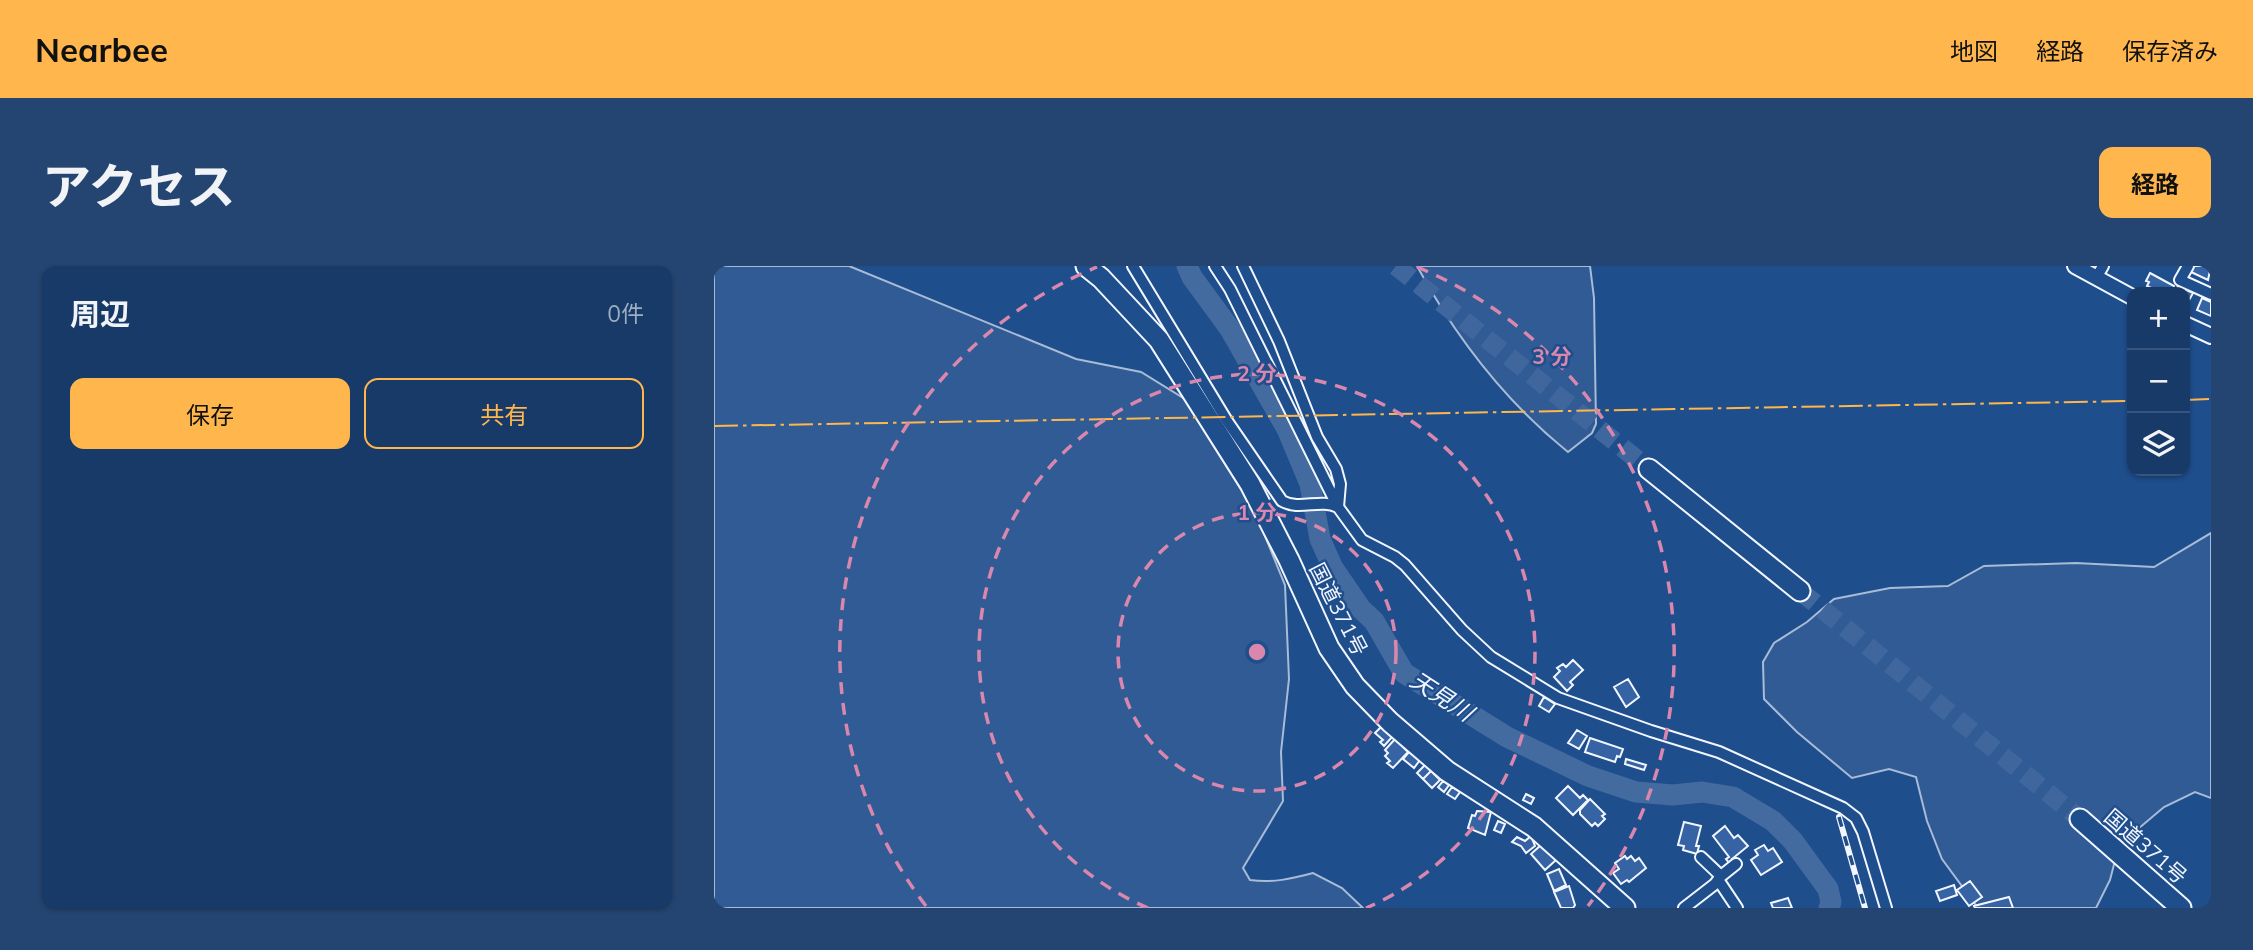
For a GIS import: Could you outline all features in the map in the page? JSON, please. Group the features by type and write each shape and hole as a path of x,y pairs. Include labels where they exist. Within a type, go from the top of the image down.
{"highway":[{"name":"国道371号","path":"1086,266 1101,278 1159,340 1250,484 1289,560 1329,648 1355,686 1390,722 1447,771 1534,827 1624,908"},
{"path":"1649,469 1800,591"},
{"name":"国道371号","path":"2080,819 2175,902"}],"street":[{"path":"1133,266 1227,421 1282,500 1297,506 1334,505"},
{"path":"1215,266 1230,289 1334,505 1362,540 1405,565 1462,630 1491,657 1558,698 1719,752 1843,808 1856,818 1875,868 1886,908"},
{"path":"1243,266 1283,351 1317,436 1336,469 1340,484 1334,505"},
{"path":"2075,266 2100,272 2127,293"},
{"path":"2188,266 2180,280 2211,294"},
{"path":"2190,326 2211,335"},
{"path":"1701,857 1720,878 1737,908"},
{"path":"1684,908 1736,864"}],"shaded area":[{"path":"714,266 849,266 1076,359 1141,372 1188,401 1228,459 1258,519 1285,585 1289,679 1281,752 1283,801 1243,868 1250,880 1258,881 1282,880 1313,873 1342,888 1363,908 714,908"},
{"path":"1417,266 1590,266 1594,298 1596,424 1592,433 1568,452 1545,433 1503,390 1465,342"},
{"path":"2211,533 2211,798 2195,792 2164,807 2119,845 2110,880 2096,908 1978,908 1942,859 1927,821 1916,777 1889,769 1852,778 1797,732 1764,699 1763,662 1774,643 1807,622 1834,599 1890,588 1948,586 1984,566 2076,563 2154,567"}],"building":[{"path":"2192,266 2211,266 2208,280 2189,271"},
{"path":"2150,273 2174,286 2149,287 2147,286 2149,282 2146,281"},
{"path":"2202,298 2211,302 2211,316 2197,310"},
{"path":"1573,660 1583,670 1570,682 1573,685 1567,691 1554,677 1560,671 1557,668 1563,664 1566,667"},
{"path":"1628,679 1639,697 1626,707 1614,687"},
{"path":"1544,697 1555,704 1549,712 1539,706"},
{"path":"1381,727 1392,737 1384,746 1380,742 1383,740 1375,733"},
{"path":"1577,730 1587,736 1579,749 1568,743"},
{"path":"1590,738 1623,749 1620,757 1617,756 1615,762 1585,752"},
{"path":"1395,739 1408,752 1393,768 1387,763 1390,761 1385,756 1388,753 1385,750"},
{"path":"1409,752 1420,760 1414,768 1403,759"},
{"path":"1626,759 1646,765 1644,770 1625,764"},
{"path":"1425,765 1431,771 1423,779 1417,773"},
{"path":"1431,771 1440,780 1432,788 1423,779"},
{"path":"1443,781 1449,785 1444,792 1438,787"},
{"path":"1568,786 1580,798 1583,795 1588,800 1573,815 1556,798"},
{"path":"1452,787 1460,792 1455,799 1447,794"},
{"path":"1526,794 1534,798 1531,804 1523,800"},
{"path":"1590,799 1605,814 1602,816 1605,819 1598,826 1595,823 1592,826 1580,814 1580,810"},
{"path":"1477,811 1491,812 1485,835 1468,828 1472,815 1475,816"},
{"path":"1498,821 1505,824 1501,833 1494,830"},
{"path":"1684,822 1701,826 1696,846 1699,846 1697,854 1683,850 1684,846 1678,845"},
{"path":"1725,826 1734,838 1738,835 1748,846 1732,859 1734,861 1730,864 1726,859 1729,857 1713,836"},
{"path":"1531,836 1535,846 1526,853 1521,846 1512,842 1517,837 1525,841"},
{"path":"1541,845 1556,860 1545,870 1531,854"},
{"path":"1764,845 1768,851 1773,848 1782,862 1761,875 1751,860 1758,855 1755,850"},
{"path":"1625,856 1627,859 1631,856 1635,861 1639,858 1646,868 1629,882 1627,880 1621,884 1613,873 1619,869 1615,863"},
{"path":"1559,869 1566,885 1554,891 1547,874"},
{"path":"1970,881 1982,897 1969,906 1957,890"},
{"path":"1954,885 1957,895 1940,901 1936,891"},
{"path":"1569,886 1575,905 1573,908 1561,908 1554,892"},
{"path":"2009,897 2013,908 1974,906"},
{"path":"1788,898 1792,908 1773,908 1771,903"}],"waterway":[{"name":"天見川","path":"1187,266 1230,329 1287,429 1310,484 1320,539 1333,568 1361,609 1374,621 1404,673 1507,737 1588,776 1636,792 1673,795 1702,792 1733,797 1773,821 1793,841 1828,889 1831,902 1829,908"}],"tunnel":[{"path":"1396,266 1649,469"},
{"path":"1800,591 2080,819"}],"railway":[{"path":"1839,817 1865,908"}],"power":[{"path":"2190,400 2211,399"},
{"path":"714,426 2127,401"}]}
